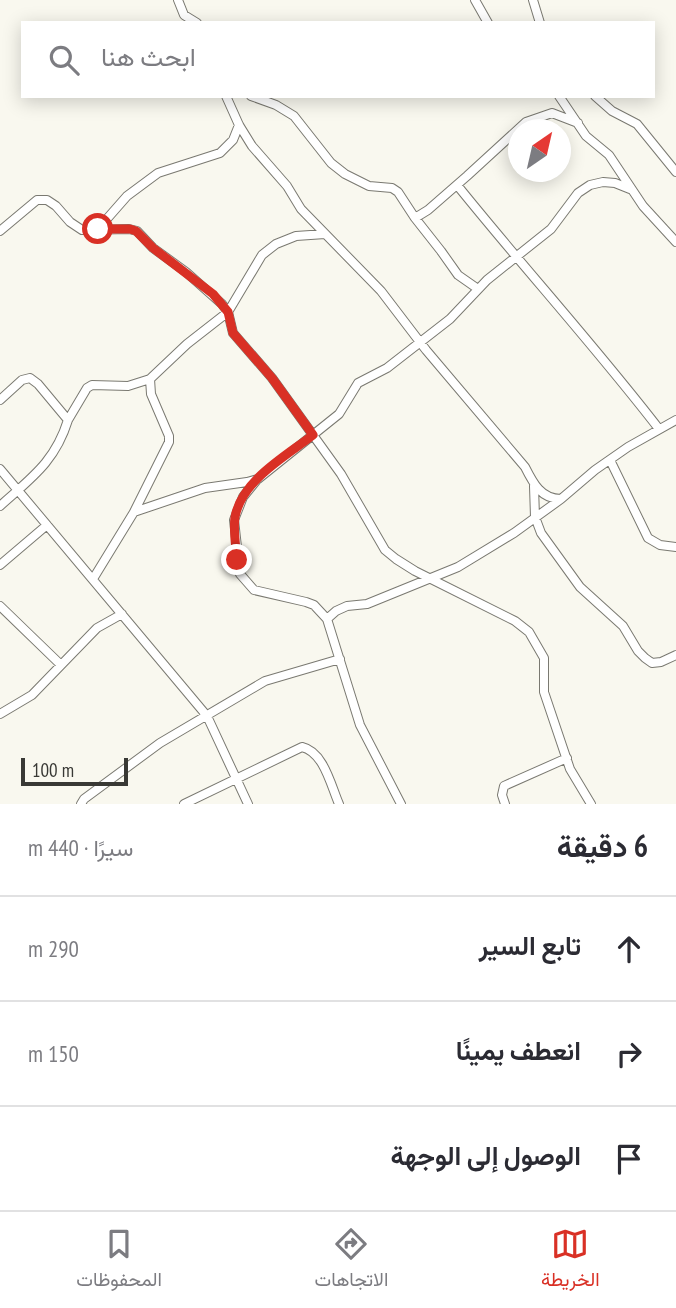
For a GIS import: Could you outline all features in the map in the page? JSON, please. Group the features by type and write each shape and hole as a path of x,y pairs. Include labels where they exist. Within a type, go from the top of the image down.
{"street":[{"path":"178,0 184,15 194,21"},
{"path":"475,0 487,21"},
{"path":"533,0 539,21"},
{"path":"227,98 252,146 287,186 300,209 382,291 420,343 525,467 534,486 536,517 541,533 565,569 580,587 623,626 638,651 652,663 676,655"},
{"path":"257,98 276,105 294,116 331,163 345,174 369,186 392,188 398,192 458,275 478,289"},
{"path":"561,98 586,136 609,155 643,206 676,242"},
{"path":"597,98 612,111 637,124 676,172"},
{"path":"415,218 457,185 526,122 552,113 578,123"},
{"path":"98,229 127,196 158,173 220,153 233,140 239,125"},
{"path":"401,804 360,725 327,619 314,605 306,601 254,590 240,573 234,520 243,497 258,478 339,414 358,383 387,368 450,319 478,289 551,229 573,198 590,185 603,182 631,189"},
{"path":"457,185 622,381 659,429"},
{"path":"0,231 37,200 42,199 56,206 82,230 136,231 153,248 213,294 228,312 233,333 272,378 359,502 385,550 396,559 515,621 529,632 544,658 544,692 570,769 591,804"},
{"path":"0,506 51,459 68,420 87,388 128,386 150,379 187,344 228,312 262,255 276,244 296,236 325,234"},
{"path":"0,400 22,380 30,378 68,420"},
{"path":"93,579 134,512 169,442 170,436 151,394 150,379"},
{"path":"327,619 347,606 367,604 458,567 477,553 514,533 610,460 659,429 674,423"},
{"path":"610,460 648,538 660,545 676,547"},
{"path":"0,469 207,716 248,804"},
{"path":"134,512 205,488 258,478"},
{"path":"534,486 546,496 561,499"},
{"path":"0,565 47,525"},
{"path":"0,606 61,665"},
{"path":"0,715 32,695 96,628 122,614"},
{"path":"81,804 149,750 265,681 340,659"},
{"path":"184,804 302,747 310,749 320,760 338,804"},
{"path":"505,804 502,795 504,786 567,758"}],"route":[{"path":"98,229 136,231 153,248 213,294 228,312 233,333 245,350 272,378 313,435 258,478 243,497 234,520 237,560"}]}
